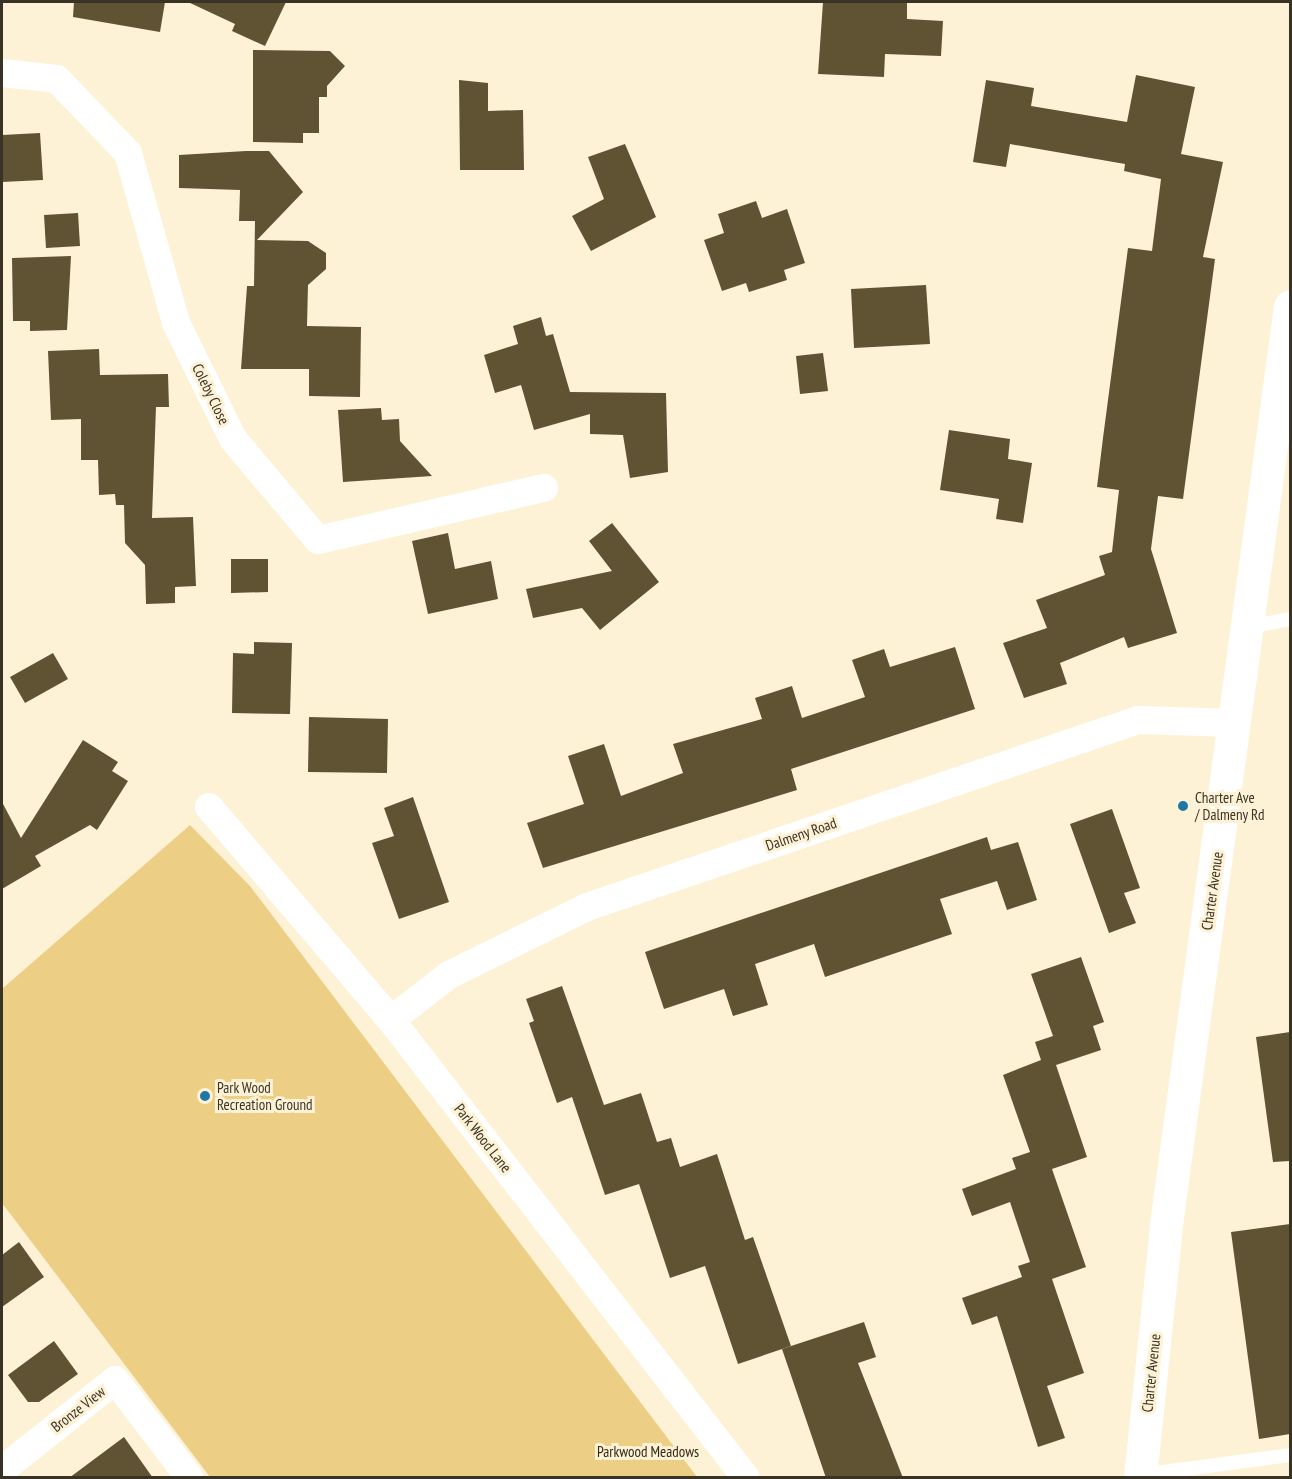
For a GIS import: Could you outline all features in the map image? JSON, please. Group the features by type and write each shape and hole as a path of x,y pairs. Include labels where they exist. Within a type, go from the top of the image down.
{"street":[{"name":"Coleby Close","path":"2,73 57,79 128,153 176,323 233,439 318,540 544,488"},
{"name":"Charter Avenue","path":"1141,1476 1167,1217 1290,306"},
{"name":"Dalmeny Road","path":"392,1020 449,975 587,907 1138,720 1235,723"},
{"name":"Park Wood Lane","path":"209,807 392,1020 746,1478"},
{"name":"Bronze View","path":"2,1470 115,1380 190,1478"}],"lane":[{"path":"1248,627 1290,619"},
{"path":"1141,1476 1290,1455"}],"green space":[{"name":"Park Wood Recreation Ground","path":"190,825 250,886 697,1477 210,1477 2,1203 2,989"}],"building":[{"path":"74,2 165,2 160,32 73,17"},
{"path":"188,2 286,2 265,46 232,31 235,24"},
{"path":"823,2 907,2 907,19 943,21 941,56 885,54 884,77 818,74"},
{"path":"253,50 330,51 345,66 327,86 327,97 319,97 319,133 303,133 303,143 253,142"},
{"path":"1136,75 1195,87 1181,154 1223,162 1203,257 1215,259 1183,499 1158,496 1151,549 1177,633 1128,648 1124,637 1060,663 1067,684 1024,698 1003,643 1047,628 1036,600 1105,575 1099,556 1112,552 1119,490 1097,487 1103,438 1128,248 1152,251 1161,179 1124,171 1125,164 1010,144 1006,167 973,162 986,80 1034,88 1031,106 1127,122"},
{"path":"459,80 488,83 488,111 523,110 524,170 460,170"},
{"path":"40,133 43,180 2,182 2,135"},
{"path":"625,144 656,217 591,251 572,216 604,199 588,157"},
{"path":"269,151 303,192 257,240 308,241 326,253 326,269 308,285 307,326 361,327 360,397 309,396 309,369 241,369 247,286 254,286 255,221 239,221 240,190 179,188 179,155"},
{"path":"756,201 762,218 787,209 805,263 784,270 787,280 749,292 746,283 722,291 704,240 724,233 718,214"},
{"path":"78,213 80,246 46,248 44,215"},
{"path":"71,256 67,330 30,331 30,321 13,321 12,258"},
{"path":"926,285 930,344 854,348 851,289"},
{"path":"541,317 546,336 553,334 570,392 666,393 668,472 630,478 623,435 590,434 590,414 534,430 521,385 495,393 484,355 518,344 513,326"},
{"path":"99,349 100,375 168,374 169,407 156,407 152,518 193,517 196,586 175,587 175,603 146,604 145,565 125,543 124,505 116,505 115,494 99,495 98,460 81,460 81,419 51,420 48,351"},
{"path":"823,353 828,391 800,394 796,356"},
{"path":"381,408 382,420 399,419 400,441 432,476 343,482 338,410"},
{"path":"949,430 1010,439 1008,459 1032,463 1023,523 996,519 999,499 940,490"},
{"path":"612,523 659,582 600,630 582,608 533,618 526,589 612,571 589,541"},
{"path":"448,533 455,569 491,561 498,599 428,614 412,541"},
{"path":"231,559 268,559 268,592 231,593"},
{"path":"254,642 292,643 290,714 232,713 233,653 254,654"},
{"path":"955,647 975,709 791,769 797,790 543,868 527,823 584,804 568,756 604,744 621,796 683,773 673,744 762,719 755,698 792,686 802,718 865,697 852,660 884,649 890,667"},
{"path":"53,653 68,679 25,703 10,677"},
{"path":"309,717 388,719 387,773 308,772"},
{"path":"83,740 118,762 112,771 128,781 97,830 90,825 35,856 41,866 2,889 2,802 21,838"},
{"path":"413,797 449,902 399,919 372,843 394,836 384,808"},
{"path":"1112,809 1140,888 1124,893 1136,923 1109,933 1070,824"},
{"path":"987,837 991,850 1018,842 1037,900 1007,910 997,881 940,899 952,934 825,977 814,944 755,964 768,1005 733,1016 724,989 664,1009 645,952"},
{"path":"1081,957 1104,1022 1093,1026 1101,1050 1056,1065 1087,1157 1052,1169 1086,1267 1052,1279 1084,1373 1047,1386 1065,1438 1038,1447 997,1316 972,1325 962,1298 1022,1277 1018,1266 1030,1262 1010,1202 972,1216 962,1189 1016,1169 1012,1158 1030,1152 1003,1075 1041,1060 1035,1042 1053,1036 1031,974"},
{"path":"562,986 604,1105 641,1093 657,1142 671,1138 680,1167 717,1154 745,1240 753,1237 791,1346 738,1364 705,1266 670,1278 639,1184 605,1195 572,1097 557,1103 529,1023 534,1021 526,999"},
{"path":"1290,1032 1290,1161 1273,1162 1256,1037"},
{"path":"1290,1224 1290,1434 1259,1439 1231,1232"},
{"path":"19,1242 44,1277 2,1307 2,1255"},
{"path":"864,1322 876,1357 858,1363 903,1478 826,1478 782,1349"},
{"path":"54,1341 78,1374 39,1402 28,1402 8,1375"},
{"path":"124,1437 153,1478 69,1478"}],"place":[{"name":"Charter Ave / Dalmeny Rd","path":"1183,806"},
{"name":"Park Wood Recreation Ground","path":"205,1096"}],"park label":[{"name":"Parkwood Meadows","path":"648,1452"}]}
